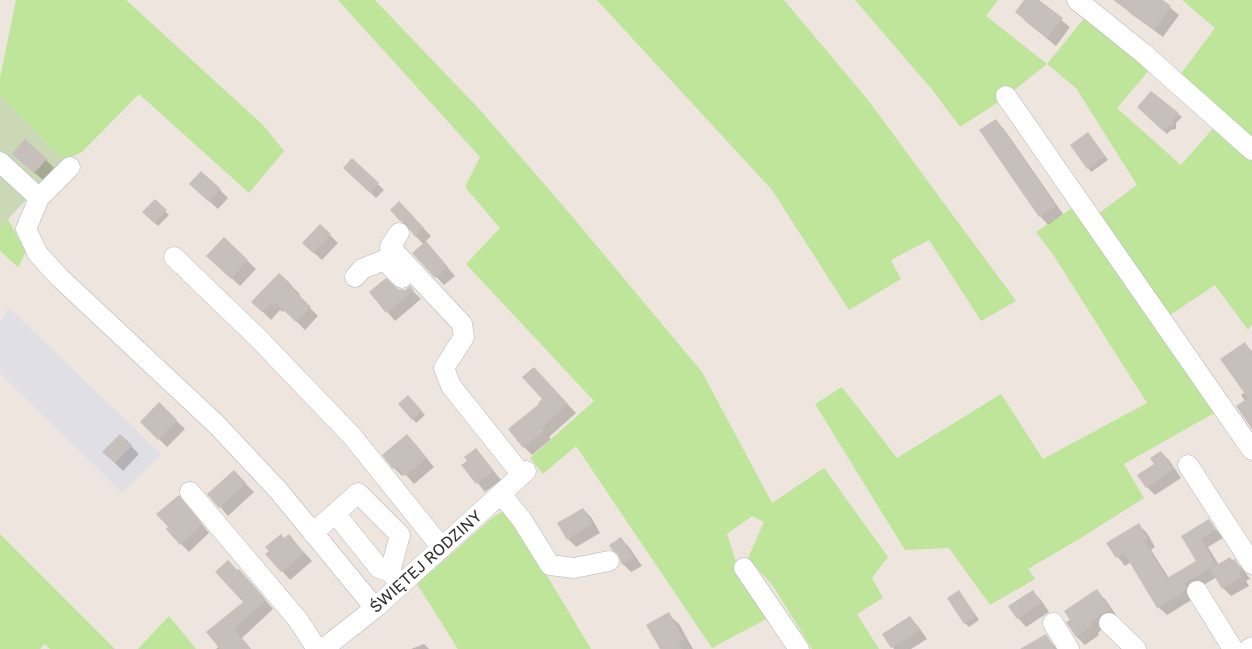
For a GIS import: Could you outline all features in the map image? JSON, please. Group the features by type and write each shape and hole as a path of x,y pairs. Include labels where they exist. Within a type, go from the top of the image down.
{"street":[{"path":"1077,0 1143,53 1252,150"},
{"path":"1006,96 1252,450"},
{"path":"0,162 39,198"},
{"path":"70,167 39,198 26,229 38,254 59,277 217,424 278,490 375,608"},
{"path":"400,233 390,246 462,324 464,337 459,345"},
{"path":"174,257 258,338 352,436 442,548"},
{"path":"355,277 362,269 384,260 448,324 459,345"},
{"name":"ŚWIĘTEJ RODZINY","path":"323,649 375,608 396,578 442,548 524,473 451,386 444,368 459,345"},
{"path":"1188,465 1252,564"},
{"path":"190,492 298,620 317,649"},
{"path":"313,532 358,493 400,535 396,578 379,568 335,513"},
{"path":"501,494 522,520 550,565 574,568 608,561"},
{"path":"744,568 799,649"},
{"path":"1197,591 1233,649"},
{"path":"1053,623 1069,649"},
{"path":"1109,623 1136,649"},
{"path":"1248,649 1252,647"}],"shaded area":[{"path":"9,308 161,454 122,493 0,373 0,322"}],"green space":[{"path":"16,0 126,0 263,125 284,151 249,193 139,94 82,152 64,161 0,95 0,78"},
{"path":"338,0 375,0 481,111 570,214 702,372 772,503 824,468 888,557 872,578 883,598 857,614 879,649 812,649 773,586 748,558 764,522 752,516 727,534 736,562 770,617 712,648 576,446 543,474 530,458 594,401 466,264 500,228 465,187 480,157"},
{"path":"597,0 784,0 868,100 1016,301 981,321 929,240 891,260 901,279 849,310 772,190"},
{"path":"855,0 998,0 986,16 1047,64 1003,99 960,127 934,92"},
{"path":"1182,0 1252,0 1252,137 1180,75 1215,28"},
{"path":"1086,16 1151,68 1117,108 1181,165 1216,125 1252,158 1252,324 1248,330 1215,285 1167,317 1098,214 1137,185 1076,88 1047,64"},
{"path":"0,95 64,161 1,226 0,226"},
{"path":"1074,207 1216,412 1124,464 1144,498 1028,569 1035,579 990,605 949,548 905,550 815,404 842,387 897,458 1001,394 1043,459 1147,403 1054,256 1036,232"},
{"path":"8,219 26,252 18,267 0,251 0,226"},
{"path":"507,509 591,649 458,649 417,584 493,517"},
{"path":"0,534 115,649 50,649 45,644 40,649 0,649"},
{"path":"169,616 196,649 138,649"}],"building":[{"path":"1024,0 1039,0 1063,18 1047,38 1015,12"},
{"path":"1113,0 1163,0 1171,6 1154,30"},
{"path":"1151,91 1179,113 1173,119 1173,126 1167,126 1163,131 1137,107"},
{"path":"996,119 1056,206 1039,217 979,130"},
{"path":"1088,132 1105,156 1087,169 1070,145"},
{"path":"25,139 47,159 34,173 12,154"},
{"path":"352,158 379,183 370,193 343,168"},
{"path":"201,171 221,189 209,202 189,184"},
{"path":"155,199 167,210 154,223 142,212"},
{"path":"399,201 424,228 415,237 406,223 400,221 390,210"},
{"path":"320,224 331,234 313,253 302,243"},
{"path":"224,237 248,260 231,279 206,256"},
{"path":"426,241 448,267 435,278 412,253"},
{"path":"279,273 311,307 296,322 276,303 274,305 271,303 262,312 251,302"},
{"path":"386,278 398,289 405,290 410,286 414,290 386,313 369,292"},
{"path":"1245,342 1252,353 1252,429 1236,406 1248,398 1220,359"},
{"path":"534,367 568,404 542,428 544,431 523,448 508,429 539,404 542,399 522,377"},
{"path":"408,395 422,411 412,420 398,404"},
{"path":"159,402 177,420 158,440 140,422"},
{"path":"120,434 132,445 115,463 102,452"},
{"path":"407,434 427,458 405,476 396,466 393,469 382,455"},
{"path":"476,448 494,471 476,484 461,465 467,461 464,457"},
{"path":"1161,451 1174,469 1146,488 1137,475 1154,464 1150,458"},
{"path":"234,470 246,483 219,508 207,494"},
{"path":"179,495 202,524 180,545 166,529 168,527 156,514"},
{"path":"583,508 593,524 567,540 557,523"},
{"path":"1209,519 1216,530 1201,539 1216,565 1184,583 1186,586 1185,591 1157,608 1124,553 1116,558 1106,543 1139,523 1148,539 1144,541 1167,578 1196,561 1181,536"},
{"path":"281,534 284,538 289,534 304,553 281,572 265,554 269,551 265,547"},
{"path":"621,537 634,557 622,565 618,554 609,545"},
{"path":"1230,557 1232,560 1235,559 1242,571 1239,573 1242,577 1222,589 1210,569"},
{"path":"228,560 237,570 239,569 266,600 234,629 251,649 220,649 206,632 243,602 215,572"},
{"path":"1097,589 1111,610 1101,614 1090,624 1092,626 1076,637 1066,622 1070,620 1064,611"},
{"path":"959,590 976,616 964,624 947,598"},
{"path":"1033,590 1041,603 1017,619 1008,606"},
{"path":"669,612 684,639 678,642 682,649 660,649 646,625"},
{"path":"910,616 920,630 891,648 882,634"},
{"path":"1046,634 1055,649 1020,649"}]}
